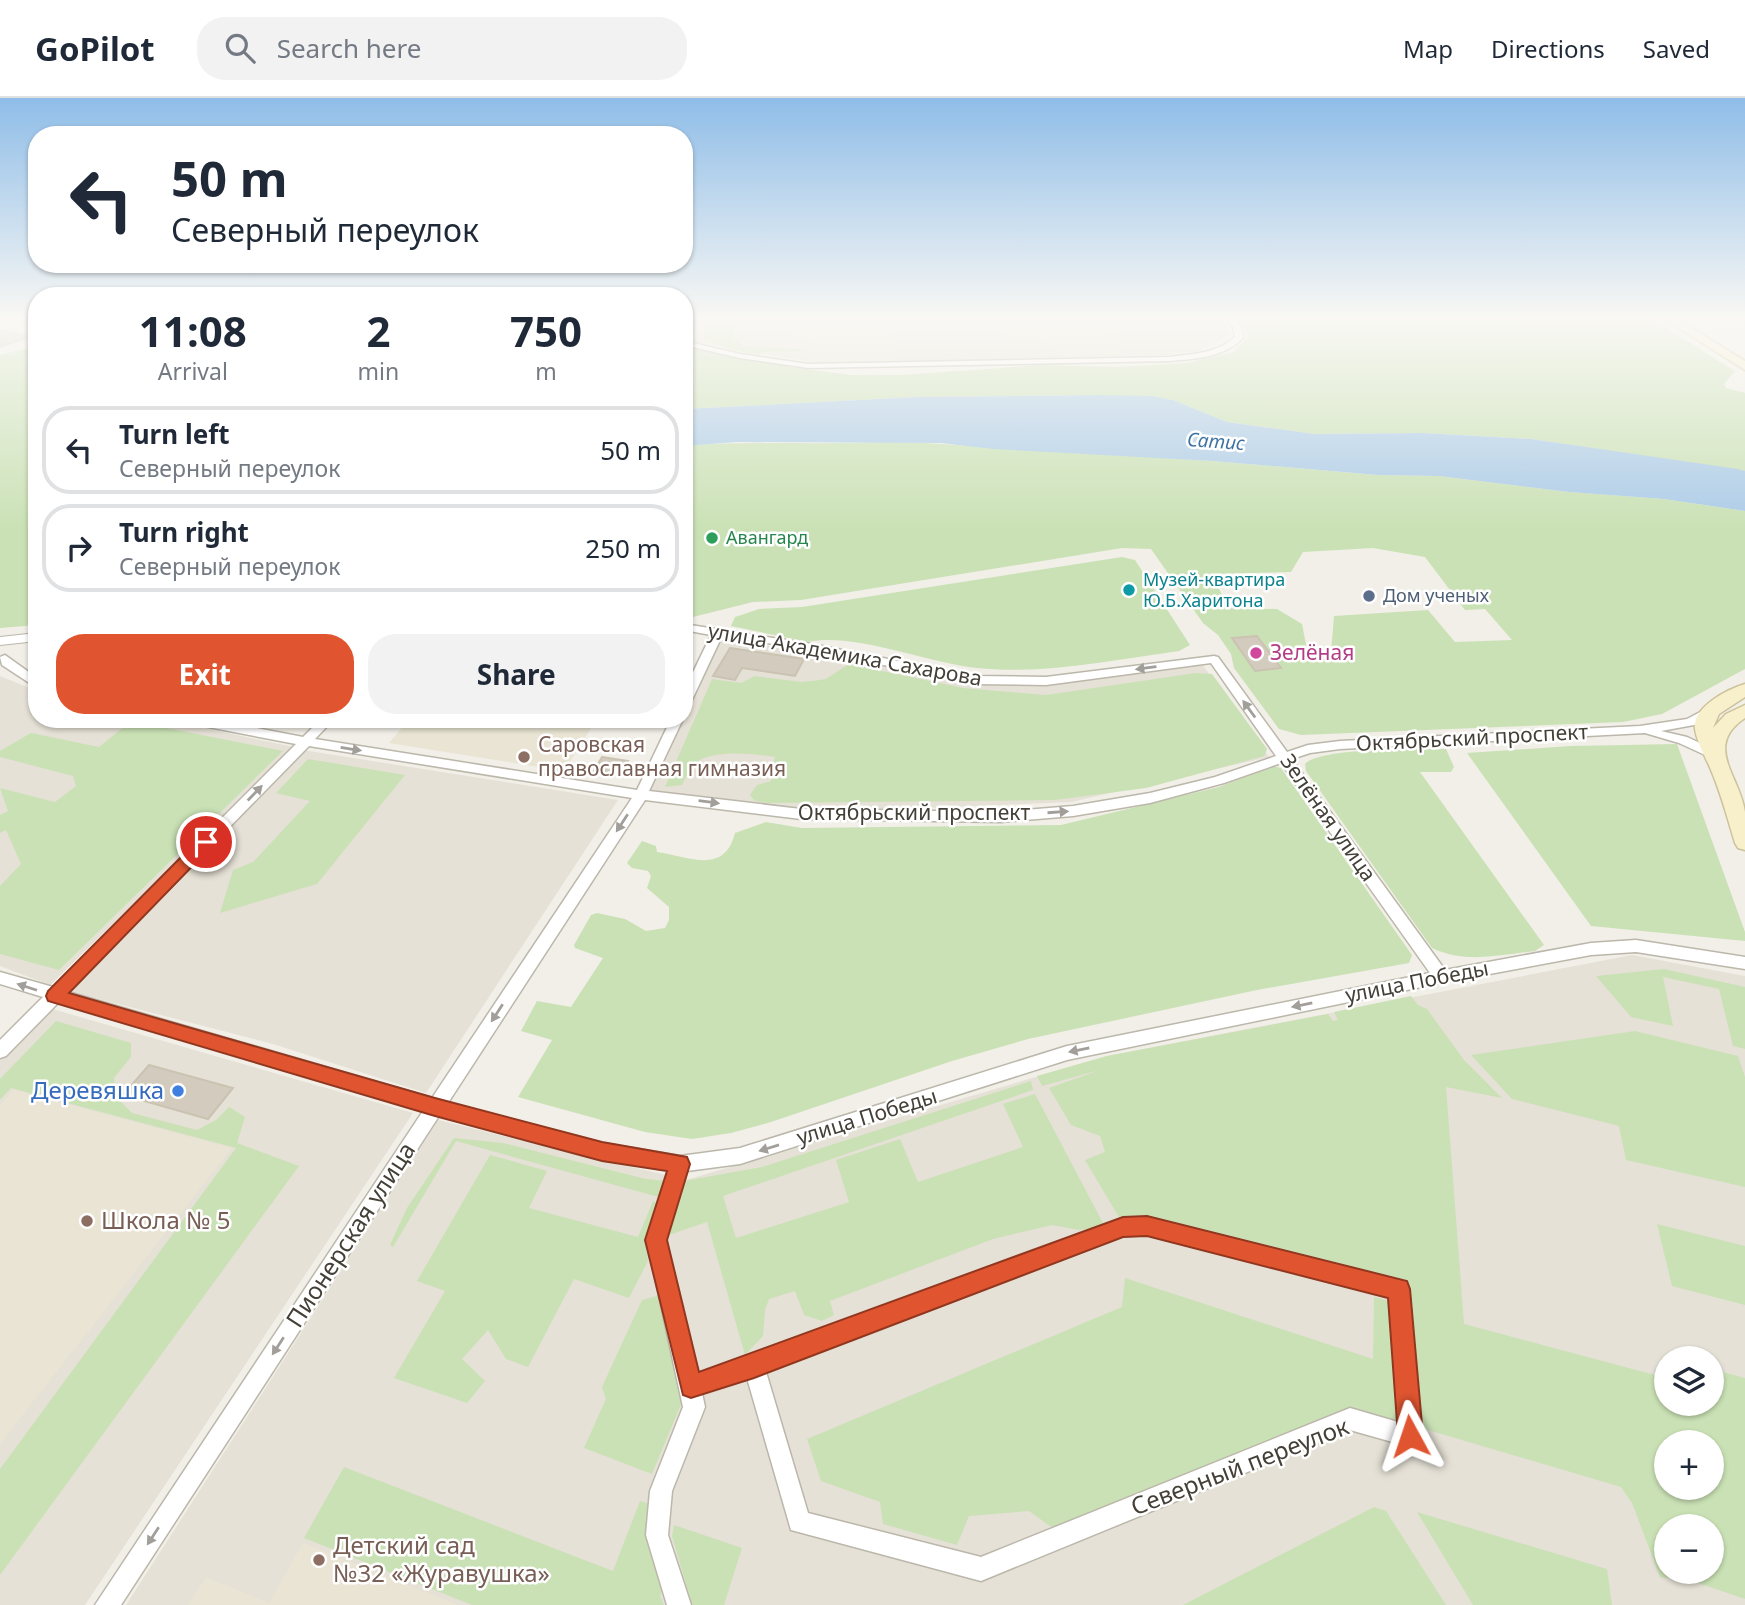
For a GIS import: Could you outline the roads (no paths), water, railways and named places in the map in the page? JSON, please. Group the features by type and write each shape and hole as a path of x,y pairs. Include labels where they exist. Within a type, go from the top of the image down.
{"main road":[{"path":"1745,690 1713,722 1715,754 1745,842"},
{"path":"1713,722 1745,710"}],"street":[{"name":"улица Академика Сахарова","path":"693,628 769,640 974,680 1000,682 1046,681 1214,659"},
{"path":"693,685 718,632"},
{"path":"0,640 28,638"},
{"path":"16,639 3,659 28,678"},
{"name":"Зелёная улица","path":"1214,659 1441,977"},
{"name":"Октябрьский проспект","path":"233,728 305,742 641,795 801,814 1001,817 1073,811 1150,798 1308,749 1340,745 1640,730 1713,722"},
{"path":"0,1051 319,728"},
{"name":"Пионерская улица","path":"107,1605 641,795 673,728"},
{"name":"Октябрьский проспект","path":"1640,730 1683,740 1715,754"},
{"name":"улица Победы","path":"0,978 435,1107 602,1151 680,1164 740,1156 1067,1053 1441,977 1591,949 1636,946 1745,963"},
{"path":"679,1605 657,1535 661,1491 694,1407 656,1240 680,1164"},
{"name":"Северный переулок","path":"691,1387 754,1366 1123,1227 1147,1226 1399,1289 1410,1436 1350,1419 981,1569 799,1522 754,1366"}],"water":[{"name":"Сатис","path":"1151,396 1173,400 1227,422 1315,434 1423,433 1531,439 1745,471 1745,511 1664,499 1569,492 1439,476 1378,475 940,443 737,442 693,445 693,409 917,397"}],"place":[{"name":"Авангард","path":"712,538"},
{"name":"Музей-квартира Ю.Б.Харитона","path":"1129,590"},
{"name":"Дом ученых","path":"1369,596"},
{"name":"Зелёная","path":"1256,653"},
{"name":"Саровская православная гимназия","path":"524,757"},
{"name":"Деревяшка","path":"178,1091"},
{"name":"Школа № 5","path":"87,1221"},
{"name":"Детский сад №32 «Журавушка»","path":"319,1560"}]}
